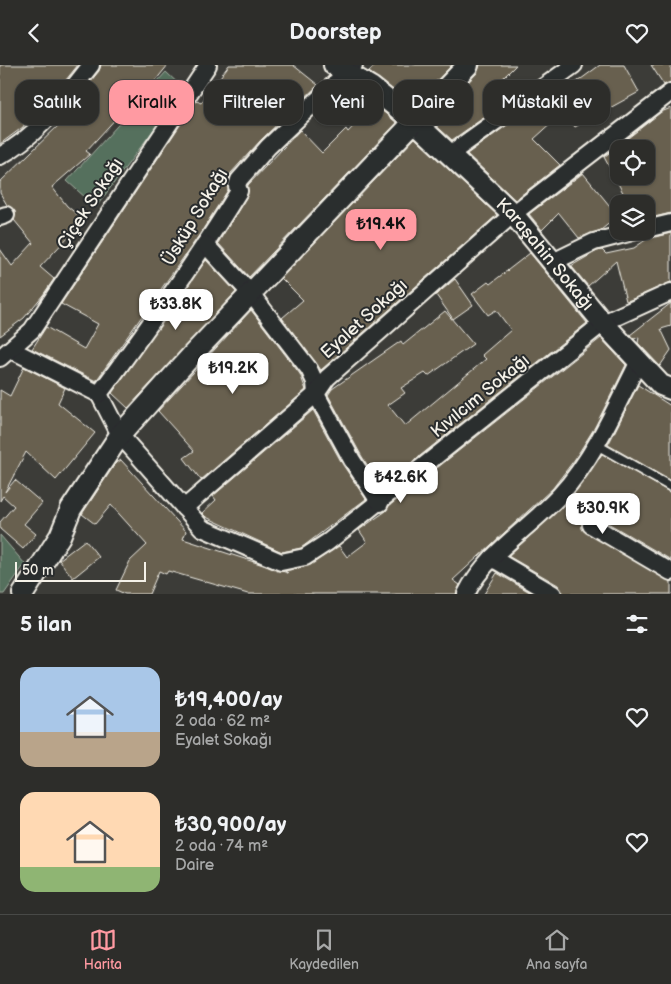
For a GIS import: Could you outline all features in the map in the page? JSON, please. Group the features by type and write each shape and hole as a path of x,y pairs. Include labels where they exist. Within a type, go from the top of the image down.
{"street":[{"path":"0,156 16,147 51,115 91,65"},
{"name":"Çiçek Sokağı","path":"6,354 32,329 208,65"},
{"path":"454,80 468,65"},
{"path":"450,154 574,65"},
{"name":"Karaşahin Sokağı","path":"345,68 393,104"},
{"name":"Üsküp Sokağı","path":"99,394 146,332 206,244 239,191 237,186 239,181 268,147 345,68"},
{"name":"Eyalet Sokağı","path":"184,508 316,394 327,378 513,214 671,92"},
{"path":"23,594 60,536 71,509 120,435 193,354 252,295 412,125"},
{"name":"Karaşahin Sokağı","path":"418,125 513,214 603,323 661,385 671,389"},
{"path":"655,227 671,223"},
{"path":"552,262 594,242 610,238"},
{"path":"206,244 252,295 309,369 315,382 316,394 352,460 380,503"},
{"name":"Kıvılcım Sokağı","path":"120,435 202,528 281,562 305,557 380,503 603,323 671,292"},
{"path":"6,354 99,394 120,435"},
{"path":"466,594 492,558 552,502 577,474 595,444 638,361"},
{"path":"591,525 671,572"},
{"path":"492,558 553,594"}],"lane":[{"path":"595,444 671,487"}],"path":[{"path":"552,502 591,525"}],"green space":[{"path":"166,72 174,80 159,80"},
{"path":"118,125 157,125 96,207 67,181"},
{"path":"0,535 25,564 4,594 0,594"}],"building":[{"path":"0,65 78,65 66,80 15,80 15,125 24,125 0,144"},
{"path":"101,65 168,65 156,80 109,80 110,125 86,151 90,154 52,187 67,206 84,220 40,267 54,279 43,295 24,318 0,336 0,249 12,266 33,243 14,220 15,211 7,205 0,193 0,182 59,125 99,125 99,80 92,80"},
{"path":"229,65 293,65 313,81 313,90 303,99 303,80 218,80"},
{"path":"375,65 452,65 437,80 393,80 393,90 383,82 383,80 380,80 369,72"},
{"path":"480,65 516,65 501,80 483,80 483,118 452,140 435,125 473,125 473,80 470,80 477,73"},
{"path":"600,65 624,65 639,92 610,108 610,80 580,80"},
{"path":"651,65 671,65 671,82 664,85"},
{"path":"204,99 204,125 277,125 231,173 228,190 198,237 96,381 32,349 46,327 84,349 98,324 61,304 180,125 194,125 194,104 197,101 201,103"},
{"path":"671,108 671,213 655,217 655,195 624,195 619,185 655,185 655,140 626,140 661,112"},
{"path":"383,111 393,120 393,125 395,125 249,277 218,243 247,196 248,185 300,130 322,153 346,129 348,132 354,125 383,125"},
{"path":"507,125 550,125 534,139 560,165 515,200 467,154"},
{"path":"415,138 497,215 321,370 282,318 303,300 281,278"},
{"path":"610,152 610,168 604,157"},
{"path":"583,173 610,206 610,223 601,230 579,238 559,213 542,230 529,214"},
{"path":"671,233 671,282 630,300 626,301 616,261 588,286 571,266 597,251 602,250 606,254 634,248 646,240 655,240 655,237"},
{"path":"530,253 587,323 381,487 328,395 332,389 401,341 403,345 445,311 473,344 428,376 425,373 401,388 405,393 388,405 405,426 486,359 482,355 511,330 496,310 488,315 472,294 488,282 490,284"},
{"path":"206,260 236,292 128,408 112,393"},
{"path":"455,279 473,305 453,319 436,295"},
{"path":"671,303 671,326 661,329 671,350 660,366 638,343 639,337 634,339 630,335"},
{"path":"251,310 300,374 306,390 201,480 184,458 194,451 158,411"},
{"path":"601,338 626,365 595,427 575,459 553,488 453,580 460,585 456,594 248,594 168,571 166,574 159,571 149,594 125,594 116,590 130,561 147,545 111,505 95,524 82,514 115,464 121,460 186,531 183,539 288,573 285,571 310,565 339,546 347,557 367,542 359,530 386,511 389,506"},
{"path":"24,367 65,388 58,403 95,433 56,480 26,452 5,492 15,480 42,503 24,524 36,534 23,549 0,529 0,522 14,506 3,496 0,501 0,390 10,396"},
{"path":"638,385 671,406 671,481 608,445"},
{"path":"313,410 343,465 366,499 301,548 282,552 206,517 202,513 216,500 213,496"},
{"path":"602,454 671,493 671,560 596,516 587,516 583,520 582,529 671,582 671,594 563,594 558,585 508,556 567,502"},
{"path":"85,540 99,557 73,578 59,560"},
{"path":"497,573 533,594 484,594"}]}
